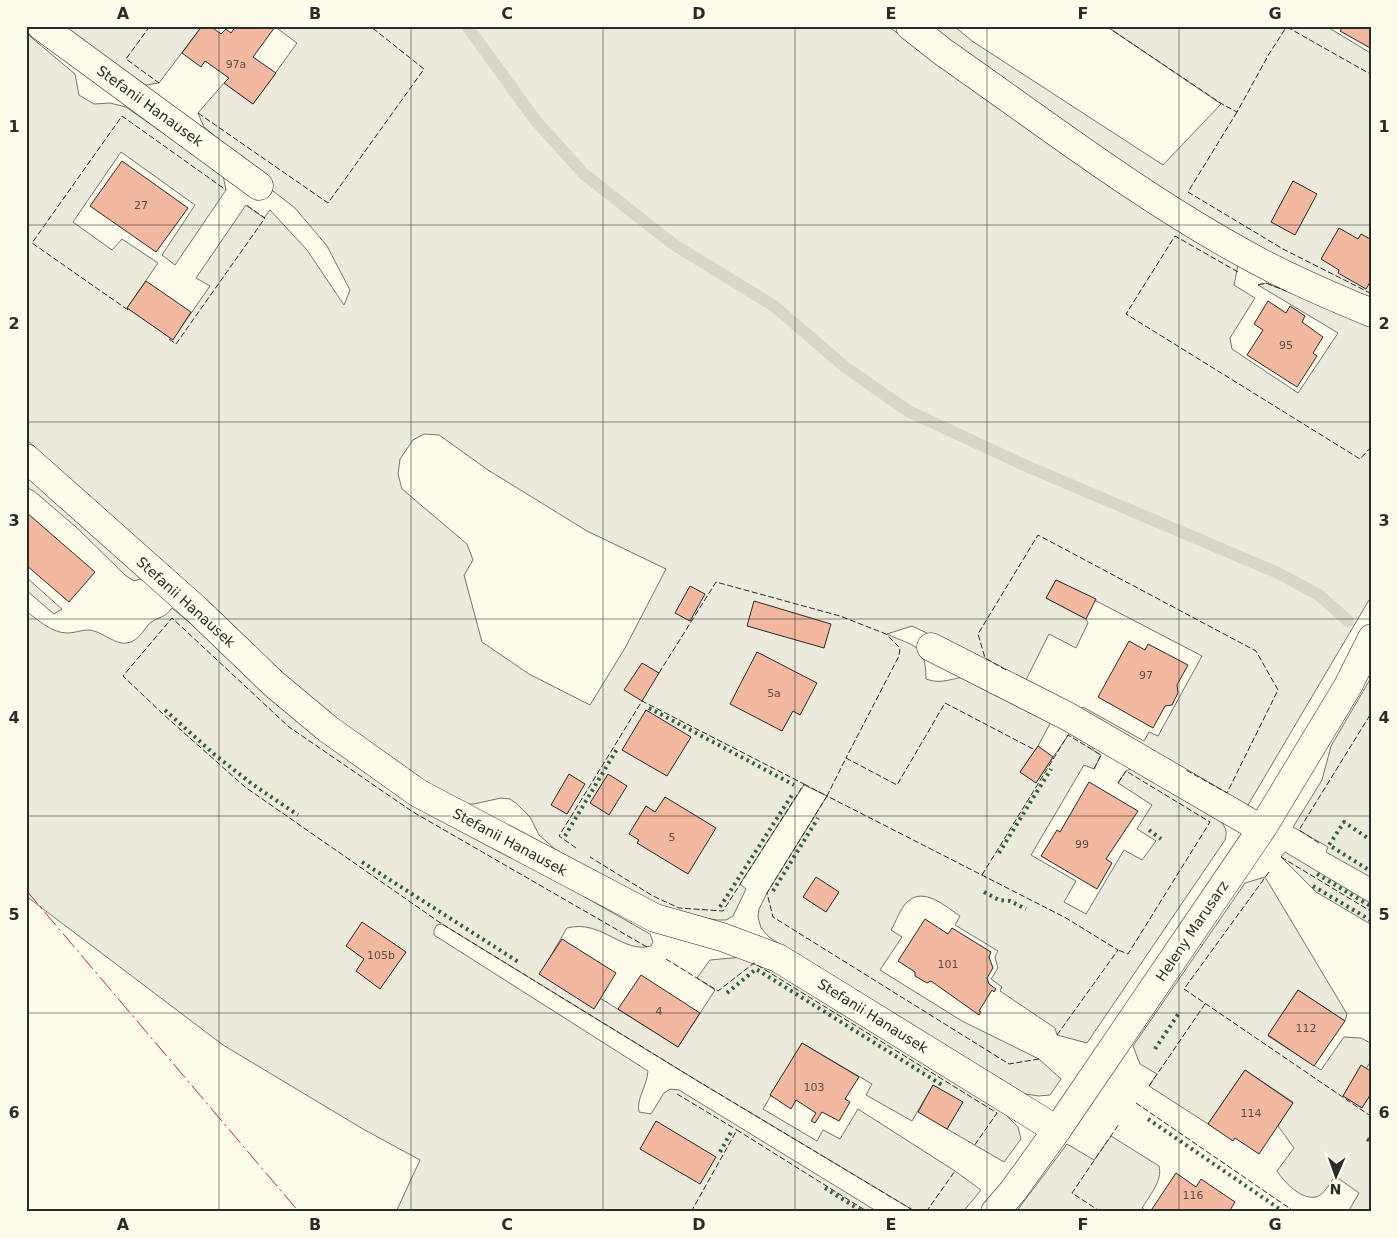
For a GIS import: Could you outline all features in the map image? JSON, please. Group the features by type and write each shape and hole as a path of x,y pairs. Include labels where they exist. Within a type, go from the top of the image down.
{"street":[{"name":"Stefanii Hanausek","path":"41,26 259,186"},
{"path":"910,26 942,52 1161,204 1280,273 1372,313"},
{"name":"Stefanii Hanausek","path":"26,458 197,610 274,684 328,729 418,793 655,918 722,937 778,958 1057,1130"},
{"name":"Heleny Marusarz","path":"995,1212 1013,1191 1057,1130 1261,830 1348,686 1372,638"},
{"path":"931,647 1067,716 1261,830"}],"shaded area":[{"path":"57,26 202,26 159,83 146,85 120,74"},
{"path":"274,26 888,26 967,86 1080,164 1238,265 1234,285 1255,298 1230,338 1232,349 1298,393 1338,333 1258,285 1266,283 1372,325 1372,595 1248,805 1243,807 1079,710 1083,707 1144,741 1149,732 1158,736 1202,656 1056,580 1046,598 1086,619 1088,623 1076,648 1049,634 1026,680 912,626 887,634 911,644 921,652 924,659 926,679 942,681 969,676 1052,720 1038,746 1020,772 1036,782 1071,731 1093,744 1093,750 1101,755 1094,769 1084,765 1031,855 1076,881 1064,902 1086,914 1124,850 1142,860 1156,841 1137,829 1152,805 1118,783 1126,771 1137,766 1218,819 1225,828 1225,840 1087,1043 1057,1035 1055,1028 1000,991 1002,987 991,979 998,968 995,957 998,951 955,925 960,916 942,903 928,897 920,896 914,898 902,908 891,930 902,937 880,970 962,1021 1039,1059 1061,1079 1050,1095 1025,1094 807,962 769,937 761,928 758,917 759,909 767,893 827,796 804,785 740,884 746,889 733,916 726,920 717,920 666,909 564,857 539,835 530,817 510,799 501,798 474,804 464,804 389,762 281,673 26,439 26,33 75,74 79,95 94,104 110,103 126,107 223,175 226,190 175,265 162,255 195,205 121,152 73,222 112,250 122,239 158,263 127,308 173,339 210,286 196,278 246,205 264,218 270,210 307,250 344,305 350,290 327,246 295,208 251,174 238,155 204,127 198,113 224,83 253,104 297,43","holes":["424,434 439,435 488,470 587,531 666,569 625,648 590,705 529,674 482,642 464,575 473,560 467,544 402,489 398,474 400,459 413,440"]},
{"path":"932,26 954,26 972,41 1163,165 1221,104 1106,26 1326,26 1372,54 1372,302 1227,236 959,49"},
{"path":"26,476 141,579 134,581 126,576 76,527 35,492 26,487"},
{"path":"26,577 62,609 54,614 26,590"},
{"path":"172,608 196,628 495,846 650,934 653,942 651,946 640,947 591,928 567,928 540,974 600,998 678,1047 715,990 697,978 710,960 743,957 755,959 1001,1110 1018,1127 1021,1139 1004,1162 947,1129 962,1103 933,1085 912,1121 866,1095 872,1084 802,1043 763,1109 817,1141 823,1130 840,1139 858,1109 955,1171 981,1190 963,1212 916,1212 442,924 437,925 434,935 648,1071 639,1102 639,1112 651,1114 664,1093 670,1089 679,1090 878,1212 396,1212 420,1160 363,1129 223,1045 26,896 26,611 56,631 67,633 91,630 115,641 127,643 135,640 150,623 164,616"},
{"path":"1372,676 1372,878 1326,852 1328,847 1293,827 1322,780 1331,746"},
{"path":"1285,852 1372,904 1372,925 1316,892 1281,857"},
{"path":"1265,877 1347,1014 1345,1021 1298,990 1268,1036 1321,1070 1344,1037 1361,1038 1372,1044 1372,1059 1366,1069 1361,1066 1343,1096 1362,1107 1372,1092 1372,1212 1348,1212 1359,1193 1335,1176 1322,1193 1316,1197 1310,1197 1299,1193 1288,1185 1277,1171 1294,1148 1278,1126 1293,1102 1245,1070 1208,1124 1149,1086 1157,1074 1140,1064 1133,1046 1245,883"},
{"path":"1111,1136 1159,1166 1160,1172 1157,1183 1142,1208 1148,1212 1016,1212 1067,1144 1094,1160"}],"building":[{"path":"202,26 210,26 221,34 226,29 231,33 236,26 275,27 253,57 276,73 253,104 224,83 229,78 205,61 201,67 182,53"},
{"path":"1343,26 1372,26 1372,49 1340,31"},
{"path":"122,161 188,208 156,252 90,206"},
{"path":"1293,181 1317,194 1295,235 1271,222"},
{"path":"1339,228 1358,239 1361,234 1372,240 1372,279 1366,289 1338,273 1339,270 1321,259"},
{"path":"146,281 191,312 173,340 127,308"},
{"path":"1268,301 1286,313 1290,306 1305,316 1302,322 1323,337 1313,353 1317,356 1297,387 1247,355 1263,330 1254,324"},
{"path":"26,512 95,572 69,602 26,565"},
{"path":"1056,580 1096,599 1086,619 1046,598"},
{"path":"690,586 705,594 690,621 675,613"},
{"path":"754,601 831,624 824,648 747,626"},
{"path":"1129,641 1145,650 1148,644 1188,665 1177,685 1178,693 1172,705 1165,706 1153,728 1098,697"},
{"path":"757,652 817,683 800,715 793,711 782,731 730,704"},
{"path":"642,663 659,673 642,701 624,690"},
{"path":"646,710 691,737 667,776 622,750"},
{"path":"1038,746 1053,757 1036,783 1020,772"},
{"path":"569,774 585,784 567,814 551,805"},
{"path":"608,774 627,786 609,815 590,803"},
{"path":"1089,782 1138,811 1106,859 1112,863 1097,889 1041,856 1057,830 1060,832"},
{"path":"665,797 716,828 688,874 637,843 639,840 629,834 646,806 655,812"},
{"path":"816,877 839,892 826,912 803,897"},
{"path":"925,919 948,934 952,928 991,952 989,957 993,968 987,978 989,984 996,989 994,992 992,990 979,1011 981,1012 979,1015 931,981 927,983 915,976 915,972 898,961"},
{"path":"362,922 406,952 380,989 356,971 364,959 346,946"},
{"path":"562,939 616,973 594,1009 539,974"},
{"path":"641,975 700,1013 678,1047 618,1009"},
{"path":"1298,990 1345,1021 1314,1066 1268,1035"},
{"path":"802,1043 859,1077 845,1099 850,1102 839,1121 822,1112 815,1123 811,1121 816,1113 796,1100 791,1109 770,1095"},
{"path":"1361,1065 1372,1072 1372,1092 1362,1108 1343,1096"},
{"path":"1245,1070 1293,1103 1259,1154 1235,1138 1233,1141 1208,1124"},
{"path":"933,1085 963,1102 947,1129 918,1112"},
{"path":"656,1121 716,1157 700,1184 640,1149"},
{"path":"1176,1173 1196,1187 1201,1179 1235,1202 1229,1212 1150,1212"}],"waterway":[{"path":"467,26 536,121 584,174 673,244 774,306 845,367 908,411 1024,465 1278,573 1319,595 1348,621"}],"hedge":[{"path":"649,708 794,785"},
{"path":"165,710 215,755 252,784 298,815"},
{"path":"565,836 617,749"},
{"path":"999,853 1051,769"},
{"path":"720,907 792,795"},
{"path":"773,891 818,818"},
{"path":"1372,841 1344,822 1329,845 1372,872"},
{"path":"1149,830 1161,839"},
{"path":"362,862 520,963"},
{"path":"1317,874 1372,907"},
{"path":"1313,886 1372,921"},
{"path":"984,892 999,900 1010,901 1026,909"},
{"path":"727,993 756,969 942,1085"},
{"path":"1155,1049 1179,1013"},
{"path":"1148,1119 1284,1212"},
{"path":"720,1152 731,1132"},
{"path":"1367,1139 1372,1142"},
{"path":"825,1188 863,1212"}],"fence":[{"path":"150,26 126,59 159,83"},
{"path":"198,113 328,203 424,69 370,26"},
{"path":"1106,26 1222,104 1237,112 1287,26"},
{"path":"1287,27 1372,75"},
{"path":"1237,112 1188,192 1283,249 1372,294"},
{"path":"128,310 32,243 122,116 226,190"},
{"path":"169,339 176,344 265,218 246,205"},
{"path":"1238,272 1175,236 1126,314 1360,459 1372,446"},
{"path":"1258,285 1266,283 1286,291"},
{"path":"1006,670 985,658 978,634 1038,535 1256,651 1278,690 1227,793 1186,770"},
{"path":"659,673 716,582 840,616 886,634 900,648 899,656 846,758"},
{"path":"647,947 413,812 289,727 172,618 123,676 245,787 442,924 916,1212"},
{"path":"576,848 559,836 642,701 804,784 723,911 679,908 653,896 590,857"},
{"path":"804,784 827,796 846,758 897,785 945,703 1035,750"},
{"path":"1319,843 1299,830 1370,715 1372,715"},
{"path":"982,875 1068,735 1101,755 1094,769"},
{"path":"1118,783 1126,771 1210,822 1128,954 1118,950"},
{"path":"1039,1059 1009,1064 773,917 767,893 827,796 1066,918 1118,950 1057,1035"},
{"path":"1281,857 1372,912"},
{"path":"1269,872 1184,989 1372,1117"},
{"path":"666,959 718,991 754,963 997,1113 974,1146"},
{"path":"1149,1086 1205,1004"},
{"path":"677,1094 737,1130"},
{"path":"1136,1103 1295,1212"},
{"path":"1101,1212 1072,1193 1119,1124"},
{"path":"691,1212 737,1130 868,1212"},
{"path":"926,1212 955,1171"}],"power":[{"path":"26,890 299,1212"}]}
